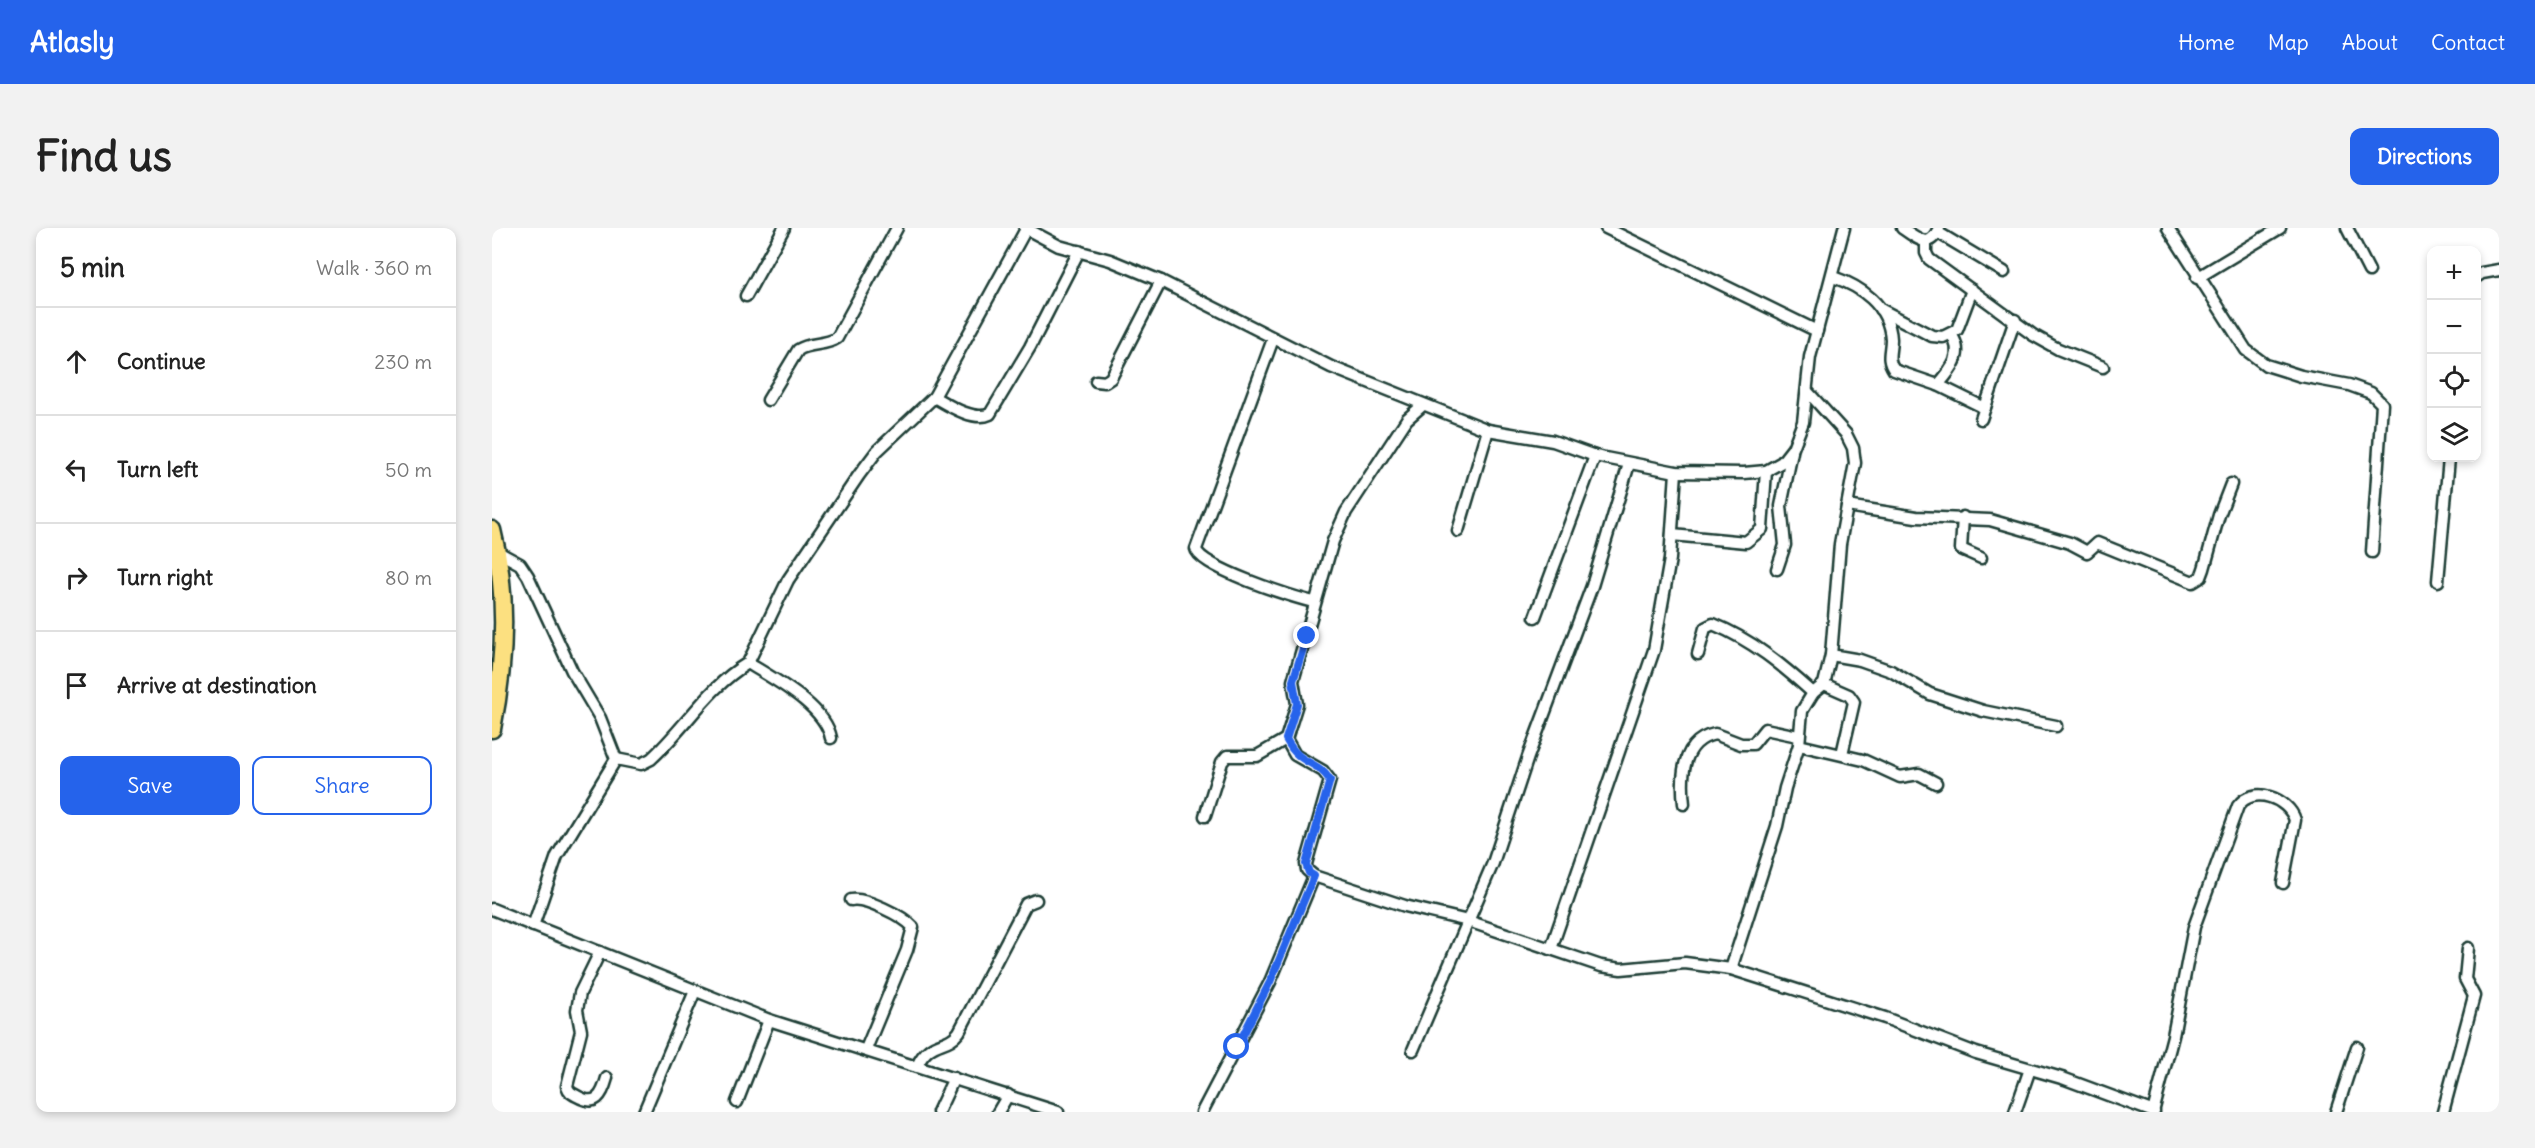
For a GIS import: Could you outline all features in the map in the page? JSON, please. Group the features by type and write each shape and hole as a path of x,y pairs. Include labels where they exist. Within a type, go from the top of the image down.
{"highway":[{"path":"492,530 498,552 504,625 503,666 492,729"}],"street":[{"path":"746,296 784,228"},
{"path":"768,400 798,350 804,346 830,343 837,338 897,228"},
{"path":"615,759 641,764 651,759 713,689 730,674 748,663 788,580 859,475 877,452 934,397 1026,228 1059,246 1110,260 1161,281 1273,339 1423,405 1488,430 1553,441 1595,456 1676,472 1766,471 1782,462 1793,448"},
{"path":"1606,228 1817,331"},
{"path":"1777,569 1785,545 1781,506 1793,448 1803,422 1810,357 1833,277 1844,228"},
{"path":"1902,228 1919,241 1926,242"},
{"path":"2168,228 2246,350 2266,365 2301,376 2338,381 2371,393 2382,404 2372,552"},
{"path":"2198,278 2280,228"},
{"path":"2347,228 2369,271"},
{"path":"2004,272 1938,230 1926,242 1926,253 1929,259 1972,290 2058,349 2103,367"},
{"path":"934,397 958,410 981,416 990,414 1030,347 1079,251"},
{"path":"2487,272 2499,261"},
{"path":"2481,275 2499,270"},
{"path":"1833,277 1854,284 1871,297 1880,309 1891,337 1888,358 1894,370 1938,385 1983,413 2015,320"},
{"path":"1096,381 1105,382 1111,378 1161,281"},
{"path":"1880,309 1932,336 1943,338 1957,330 1972,290"},
{"path":"1938,385 1957,361 1957,348 1951,334"},
{"path":"1273,339 1196,549 1200,559 1220,569 1314,602"},
{"path":"1731,969 1777,826 1798,740 1802,711 1813,693 1824,684 1831,655 1832,626 1847,506 1855,463 1853,448 1846,434 1807,391"},
{"path":"1205,816 1222,762 1227,756 1257,756 1286,739 1297,704 1293,681 1333,541 1346,512 1407,419 1423,405"},
{"path":"1458,531 1488,430"},
{"path":"1535,617 1595,456"},
{"path":"2438,581 2449,462"},
{"path":"1413,1050 1493,863 1528,757 1592,586 1629,464"},
{"path":"1762,529 1766,471"},
{"path":"1551,950 1654,650 1667,586 1676,472"},
{"path":"1847,506 1916,517 1963,517 2020,527 2087,552 2097,543 2193,582 2201,577 2211,537 2231,484"},
{"path":"1963,517 1961,549 1981,558"},
{"path":"1672,535 1746,542 1762,529 1781,522"},
{"path":"498,552 520,564 528,576 572,671 600,718 615,759"},
{"path":"1698,654 1705,628 1713,624 1738,634 1760,648 1813,693"},
{"path":"1831,655 1860,660 1891,671 1930,693 1983,711 2056,726"},
{"path":"748,663 818,711 829,726 831,738"},
{"path":"1824,684 1849,695 1854,702 1842,754"},
{"path":"1684,804 1682,773 1688,754 1703,739 1714,734 1741,744 1753,744 1765,729 1863,760 1900,777 1919,774 1936,783"},
{"path":"1286,739 1295,755 1323,771 1330,780 1306,864 1309,873 1314,876 1405,906 1468,921 1601,966 1621,969 1685,963 1731,969 2153,1112 2173,1036 2194,927 2238,806 2244,798 2255,795 2285,802 2292,810 2295,820 2283,883"},
{"path":"533,926 557,856 615,759"},
{"path":"1202,1112 1270,982 1314,876"},
{"path":"851,900 858,899 896,914 913,927 914,933 888,1001 866,1049"},
{"path":"917,1066 922,1054 930,1047 954,1038 959,1032 1026,904 1036,900"},
{"path":"492,909 768,1020 866,1049 1058,1112"},
{"path":"2443,1112 2474,996 2465,979 2468,948"},
{"path":"600,952 580,993 577,1010 581,1031 567,1086 572,1094 588,1102 594,1101 603,1092 607,1078"},
{"path":"644,1112 695,991"},
{"path":"737,1102 768,1020"},
{"path":"2336,1112 2357,1047"},
{"path":"2015,1112 2030,1069"},
{"path":"938,1112 954,1078"},
{"path":"998,1112 1008,1095"}],"route":[{"path":"1237,1047 1270,982 1314,876 1309,873 1306,864 1330,780 1323,771 1295,755 1286,739 1297,704 1292,684 1307,636"}]}
